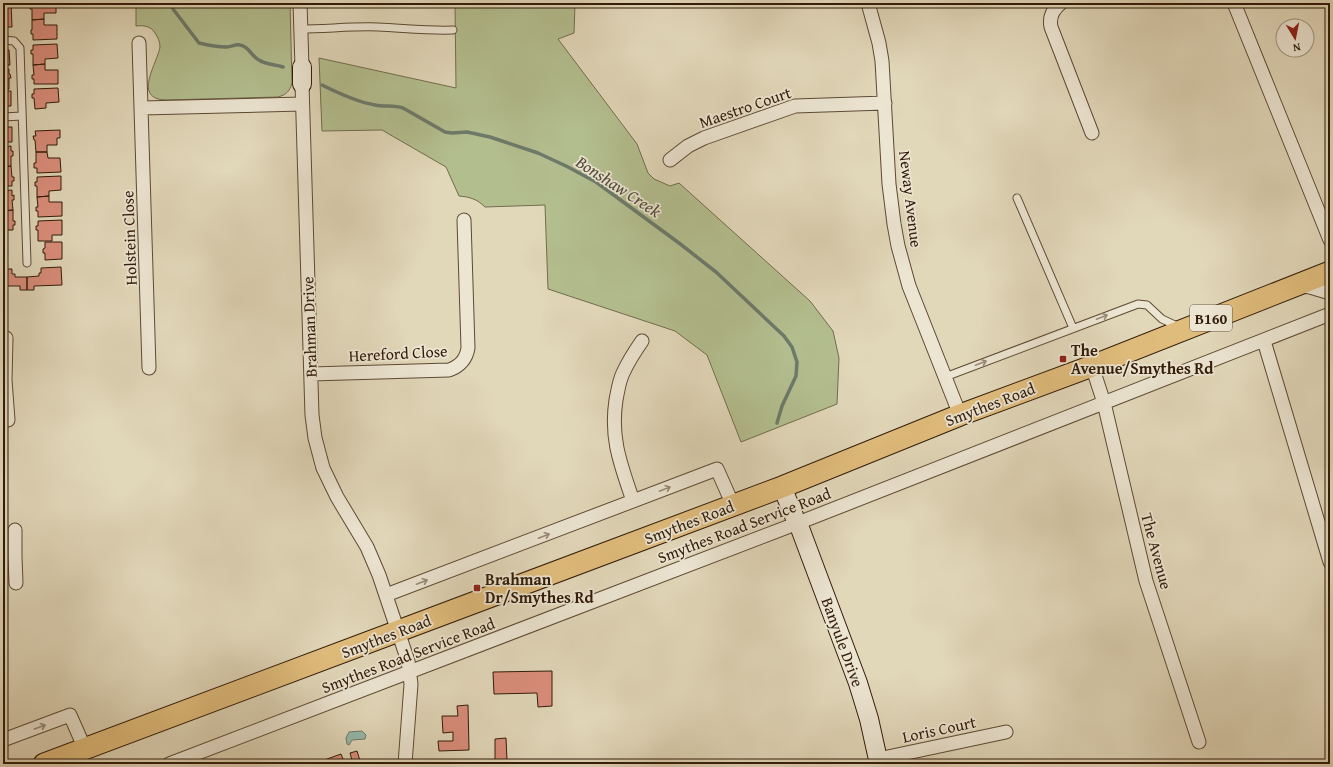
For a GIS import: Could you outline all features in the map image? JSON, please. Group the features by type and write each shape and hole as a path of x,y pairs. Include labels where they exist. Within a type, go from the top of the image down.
{"main road":[{"name":"Smythes Road","path":"44,764 782,487 960,415 1092,366 1330,272"}],"street":[{"name":"Brahman Drive","path":"300,3 312,415 315,438 323,468 337,497 367,547 386,596 410,672 411,684 405,764"},
{"name":"Neway Avenue","path":"868,3 879,43 882,61 891,206 898,246 909,286 960,415"},
{"path":"1061,3 1052,12 1050,20 1051,27 1092,133"},
{"path":"1234,3 1330,240"},
{"name":"Holstein Close","path":"139,43 149,368"},
{"name":"Maestro Court","path":"670,160 684,148 704,138 795,106 885,103"},
{"path":"142,108 302,104"},
{"name":"Hereford Close","path":"311,374 443,370 453,368 461,363 467,356 468,348 464,220"},
{"path":"1291,287 1310,286 1330,293"},
{"name":"Smythes Road Service Road","path":"169,764 798,523 1330,314"},
{"path":"6,338 4,380 8,420"},
{"path":"1264,340 1330,562"},
{"path":"633,501 617,451 614,432 614,415 620,379 642,341"},
{"name":"The Avenue","path":"1092,366 1104,403 1146,581 1199,742"},
{"name":"Smythes Road Service Road","path":"386,596 717,470 733,505"},
{"name":"Banyule Drive","path":"782,487 798,523 858,683 869,719 879,761"},
{"path":"15,530 9,557 16,583"},
{"path":"3,740 70,715 85,749"},
{"name":"Loris Court","path":"879,761 1006,732"}],"lane":[{"path":"301,29 378,27 417,28 433,31 453,30"},
{"path":"3,40 14,41 20,48 27,263"},
{"path":"3,117 22,116"},
{"path":"1017,198 1073,328"},
{"path":"944,377 1140,303 1146,305 1166,322 1183,329"}],"shaded area":[{"path":"136,3 290,3 292,83 290,88 285,94 278,97 166,100 156,98 150,94 148,87 160,43 157,36 149,27 136,26"},
{"path":"455,3 575,3 574,33 558,39 637,144 648,173 654,179 670,186 679,183 810,301 833,331 839,358 837,404 741,442 707,355 675,331 548,289 545,205 485,207 473,199 459,196 446,167 382,130 322,131 319,58 456,88"},
{"path":"362,731 366,735 365,739 352,740 349,745 347,744 346,738 349,732"}],"building":[{"path":"3,3 11,3 12,27 7,27 7,29 3,29"},
{"path":"32,3 56,3 56,13 44,13 44,19 32,20 32,9 30,9 30,5 32,5"},
{"path":"44,19 44,25 57,25 57,39 33,40 33,34 31,34 32,20"},
{"path":"57,44 58,58 45,59 45,64 33,65 33,54 31,54 31,50 33,50 33,45"},
{"path":"3,50 9,50 10,65 3,65"},
{"path":"45,64 45,70 58,70 58,84 34,84 34,79 32,79 32,75 34,75 33,65"},
{"path":"3,69 9,69 11,78 9,78 9,89 3,89"},
{"path":"58,88 59,102 46,103 46,108 35,109 34,98 32,98 34,89"},
{"path":"3,91 11,91 11,106 3,106"},
{"path":"3,127 12,127 12,142 3,142"},
{"path":"60,130 60,138 57,138 57,145 47,145 47,152 36,152 35,140 33,136 36,136 35,131"},
{"path":"11,146 13,156 11,156 11,166 3,167 3,147"},
{"path":"36,152 47,152 48,158 60,158 61,172 37,173 37,168 34,168 34,163 36,163"},
{"path":"11,166 12,177 14,177 12,186 3,186 3,167"},
{"path":"61,176 61,190 49,191 49,196 37,197 37,186 35,186 35,182 37,182 37,177"},
{"path":"12,190 12,196 14,195 14,200 12,200 13,210 3,211 3,191"},
{"path":"49,196 49,202 62,202 62,216 38,217 38,211 36,211 36,207 38,207 37,197"},
{"path":"13,210 13,221 15,221 15,225 13,225 13,230 3,230 3,211"},
{"path":"62,220 62,235 52,235 52,241 38,241 38,230 36,230 36,226 38,226 38,221"},
{"path":"45,242 62,242 62,259 45,260 45,253 43,253 43,249 45,248"},
{"path":"61,267 62,285 34,286 34,290 27,290 27,277 39,276 39,273 41,273 41,268"},
{"path":"3,269 12,269 12,274 15,274 15,277 27,277 27,290 20,290 20,286 3,286"},
{"path":"552,671 552,706 538,707 537,693 494,694 493,672"},
{"path":"468,705 469,750 439,751 438,741 453,741 453,732 443,733 442,716 458,716 457,706"},
{"path":"506,738 507,761 495,761 495,739"},
{"path":"357,751 361,764 353,764 350,753"},
{"path":"341,754 345,764 313,764"},
{"path":"237,762 264,764 237,764"}],"waterway":[{"name":"Bonshaw Creek","path":"171,3 173,9 199,43 224,47 240,45 246,48 262,62 283,67"},
{"name":"Bonshaw Creek","path":"322,85 368,104 403,108 445,132 467,132 490,137 538,153 596,182 679,243 716,272 784,336 792,347 797,362 796,376 782,406 777,423"}],"place":[{"name":"The Avenue/Smythes Rd","path":"1063,359"},
{"name":"Brahman Dr/Smythes Rd","path":"477,588"}]}
